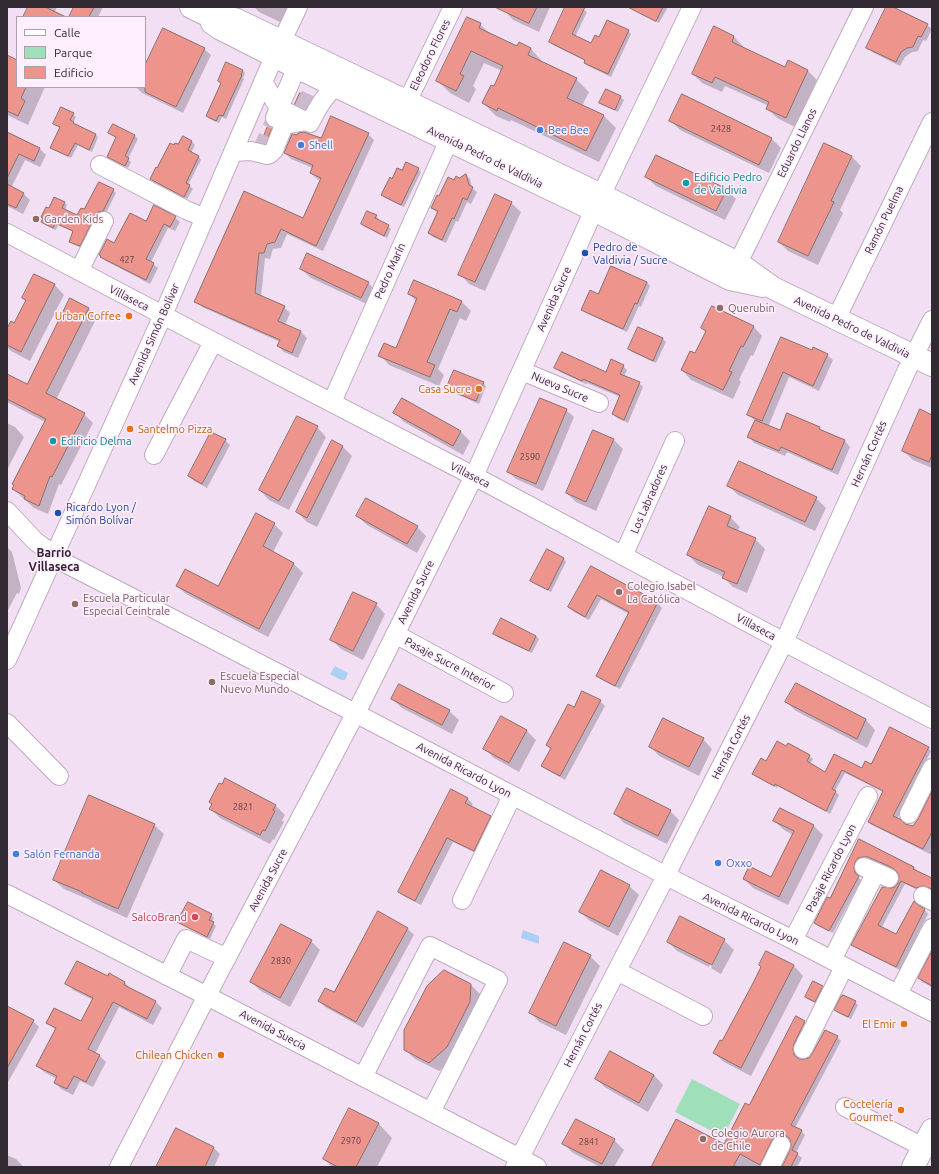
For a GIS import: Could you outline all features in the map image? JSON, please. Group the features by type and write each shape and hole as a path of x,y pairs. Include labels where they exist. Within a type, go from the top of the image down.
{"main road":[{"name":"Avenida Pedro de Valdivia","path":"197,10 221,29 278,49 407,102 598,203 734,271 773,288 923,361"},
{"name":"Avenida Pedro de Valdivia","path":"278,49 296,66 336,86 449,140 598,203"},
{"path":"913,1167 928,1138"}],"street":[{"name":"Avenida Simón Bolívar","path":"9,652 163,315 260,88 298,7"},
{"name":"Eleodoro Flores","path":"407,102 454,7"},
{"name":"Avenida Sucre","path":"119,1167 355,713 474,476 598,203 692,7"},
{"name":"Eduardo Llanos","path":"734,271 864,7"},
{"path":"233,152 251,151 267,155 274,150 292,112 293,77 296,66"},
{"path":"292,112 327,93 336,86"},
{"path":"260,88 292,112"},
{"name":"Ramón Puelma","path":"836,319 932,122"},
{"name":"Pedro Marín","path":"332,402 449,140"},
{"path":"100,165 186,210 205,218"},
{"path":"79,272 104,221"},
{"name":"Villaseca","path":"7,233 213,342 474,476 784,642 932,719"},
{"name":"Hernán Cortés","path":"517,1163 666,876 784,642 906,372 923,361 932,320"},
{"path":"154,455 213,342"},
{"name":"Nueva Sucre","path":"522,371 599,403"},
{"name":"Los Labradores","path":"623,556 675,441"},
{"name":"Avenida Ricardo Lyon","path":"7,512 35,541 63,562 666,876 794,940 932,1012"},
{"name":"Pasaje Sucre Interior","path":"395,634 504,693"},
{"path":"7,723 59,776"},
{"path":"909,814 932,768"},
{"path":"462,900 512,796"},
{"name":"Pasaje Ricardo Lyon","path":"794,940 868,796"},
{"path":"803,1049 876,872"},
{"name":"Avenida Suecia","path":"7,895 168,976 431,1112 517,1163 537,1167"},
{"path":"898,994 932,928"},
{"path":"168,976 186,939 227,958"},
{"path":"363,1077 430,946 498,980 431,1112"},
{"path":"617,971 703,1016"},
{"path":"845,1108 928,1138"},
{"path":"770,1167 781,1145"}],"green space":[{"path":"692,1079 740,1104 723,1137 675,1112"}],"water":[{"path":"335,666 348,673 345,680 341,680 330,674"},
{"path":"523,930 539,936 539,944 521,938"}],"building":[{"path":"28,7 45,7 64,16 24,16"},
{"path":"74,7 94,7 90,16 70,16"},
{"path":"495,7 537,7 529,23"},
{"path":"565,7 585,7 572,34 591,43 595,35 599,37 607,20 629,30 608,74 584,63 585,60 549,42"},
{"path":"628,7 663,7 656,21"},
{"path":"886,7 893,7 928,24 921,37 918,36 913,47 907,48 901,52 896,62 866,48"},
{"path":"467,17 481,23 479,28 517,46 519,42 531,48 528,55 577,78 567,98 604,115 586,151 498,108 497,111 482,103 491,85 494,86 503,66 471,51 460,74 464,76 456,91 436,81"},
{"path":"714,26 734,36 732,42 785,67 788,60 808,70 786,118 766,109 769,102 715,77 712,83 692,74"},
{"path":"163,28 205,48 176,107 145,92 146,63"},
{"path":"7,55 16,60 16,88 26,88 21,98 25,101 18,116 7,111"},
{"path":"226,62 243,70 223,116 219,115 216,121 206,116 221,83 218,81"},
{"path":"606,89 621,96 615,110 599,103"},
{"path":"300,93 312,98 305,109 295,104"},
{"path":"682,94 772,138 759,165 669,121"},
{"path":"61,107 74,113 70,120 74,122 73,123 96,134 89,150 75,143 68,156 50,148 60,127 53,124"},
{"path":"331,116 369,133 316,246 281,229 275,242 267,244 264,253 259,253 255,293 285,306 278,321 301,331 292,353 277,346 280,340 194,302 244,191 303,218 321,178 310,173 313,165 284,153 292,134 297,135 298,133 304,132 321,138"},
{"path":"113,124 135,135 125,156 129,158 125,166 107,157 116,137 108,133"},
{"path":"268,126 272,128 265,144 261,143"},
{"path":"7,132 40,148 34,161 19,154 7,178"},
{"path":"183,136 192,141 188,150 199,156 186,183 190,185 184,197 150,179 170,143 174,145 175,143 178,144"},
{"path":"824,143 852,156 831,201 834,202 808,256 778,242"},
{"name":"Edificio Pedro de Valdivia","path":"656,155 727,189 716,211 645,177"},
{"path":"406,162 419,168 401,205 381,195 390,177 392,179 397,168 402,170"},
{"path":"466,174 469,185 473,187 467,200 463,198 454,219 452,218 442,240 428,233 438,211 431,208 437,195 439,196 448,177 454,180 456,176 459,178"},
{"path":"99,182 114,189 103,211 98,212 95,216 80,246 69,242 73,231 55,223 53,228 41,222 43,218 41,217 46,207 49,208 54,197 65,202 62,208 77,215 81,208 84,209"},
{"path":"7,184 24,193 16,208 7,204"},
{"path":"495,194 512,202 475,282 458,275"},
{"path":"154,205 176,216 170,227 164,224 146,259 154,263 146,280 100,257 101,256 99,255 107,239 114,243 130,213 146,221"},
{"path":"367,211 377,215 375,218 389,225 384,236 361,224"},
{"path":"307,253 369,282 361,298 300,269"},
{"path":"611,266 647,282 623,329 581,310 590,290 598,294"},
{"path":"34,274 55,284 21,352 7,345 7,328 11,321 14,323 26,300 22,298"},
{"path":"414,280 462,301 457,312 450,309 427,362 435,365 430,377 378,356 384,343 396,348 417,298 408,294"},
{"path":"70,298 89,308 46,393 85,413 52,477 50,476 39,506 24,499 25,496 12,489 14,485 12,484 46,419 7,399 7,374 27,384"},
{"path":"712,306 754,326 743,347 741,346 729,371 732,372 723,390 681,370 690,351 695,353 706,331 701,328"},
{"path":"638,327 663,338 653,361 628,349"},
{"path":"781,337 812,350 813,347 828,354 813,386 783,372 762,421 747,415"},
{"path":"562,352 606,372 611,359 624,365 620,374 640,382 624,420 612,414 620,395 583,379 582,381 554,368"},
{"path":"454,370 484,382 476,401 446,389"},
{"path":"402,398 461,431 453,446 393,413"},
{"path":"540,398 567,409 536,484 507,472"},
{"path":"920,409 932,415 932,455 929,462 902,451"},
{"path":"787,413 820,427 819,429 845,440 832,470 781,447 779,451 747,437 755,420 780,430"},
{"path":"297,416 318,426 279,501 259,490"},
{"path":"593,430 614,439 586,502 566,493"},
{"path":"211,432 226,439 202,484 188,476"},
{"path":"332,440 343,446 307,518 296,512"},
{"path":"739,461 817,497 805,522 727,486"},
{"path":"366,498 418,526 407,544 356,516"},
{"path":"709,506 731,516 727,526 756,538 737,584 722,578 725,572 687,555"},
{"path":"256,513 275,523 263,546 294,563 259,629 176,586 185,569 218,586"},
{"path":"547,549 564,558 548,590 530,581"},
{"path":"591,566 658,602 615,686 596,676 629,612 597,595 585,617 568,607"},
{"path":"353,592 377,603 353,651 330,640"},
{"path":"501,618 536,636 529,651 493,634"},
{"path":"796,683 866,719 857,739 785,702"},
{"path":"399,684 450,710 442,725 391,699"},
{"path":"582,691 601,700 560,776 541,766 551,748 546,745 568,704 574,707"},
{"path":"501,716 527,730 509,763 483,749"},
{"path":"663,718 704,738 689,767 649,747"},
{"path":"890,727 929,747 893,816 900,819 905,824 913,826 932,791 932,832 923,849 868,822 883,791 842,770 832,789 836,791 826,811 775,784 774,786 752,774 761,758 766,761 777,741 786,746 788,743 810,755 807,761 825,772 834,754 862,768 865,761 871,764"},
{"path":"225,778 276,805 273,810 275,811 265,831 263,830 260,835 209,809 212,804 209,802 219,783 222,784"},
{"path":"627,788 671,810 658,836 614,814"},
{"path":"451,789 468,798 465,803 491,816 474,851 447,838 415,901 398,892"},
{"path":"89,795 155,824 118,909 53,880"},
{"path":"780,808 814,825 779,897 743,879 749,866 771,877 794,831 773,821"},
{"path":"859,839 914,867 913,869 932,878 932,889 923,886 916,888 901,881 878,925 896,934 914,901 925,909 896,967 851,945 882,887 895,887 898,883 899,876 893,868 868,857 858,858 855,862 854,868 855,873 859,876 829,931 814,923 827,897 830,898"},
{"path":"601,870 630,885 609,927 579,912"},
{"name":"SalcoBrand","path":"188,902 212,914 209,920 214,922 207,937 177,922"},
{"path":"378,911 408,928 356,1022 318,1001 325,988 334,992"},
{"path":"680,916 725,939 712,965 667,942"},
{"path":"281,924 312,940 280,998 250,982"},
{"path":"564,942 591,955 556,1026 529,1013"},
{"path":"766,951 794,965 741,1068 713,1053 720,1040 722,1041 751,987 761,967 759,965"},
{"path":"932,951 932,986 918,978"},
{"path":"77,961 108,976 109,973 125,982 124,985 156,1001 147,1019 113,1002 88,1049 100,1055 86,1082 74,1076 67,1089 54,1083 57,1076 36,1066 56,1028 46,1023 54,1008 81,1021 93,998 65,984"},
{"path":"444,970 471,984 470,1002 447,1047 429,1063 404,1050 404,1030 427,986"},
{"path":"813,981 823,986 815,1002 805,997"},
{"path":"843,995 856,1001 848,1017 834,1010 841,996"},
{"path":"7,1006 34,1020 7,1068"},
{"path":"796,1016 805,1021 793,1049 794,1055 799,1059 809,1058 825,1030 838,1036 791,1125 802,1130 792,1150 798,1153 791,1167 782,1167 791,1145 790,1139 785,1135 781,1135 776,1136 772,1140 760,1165 740,1154 733,1167 651,1167 676,1119 724,1144 745,1103 749,1105"},
{"path":"610,1051 654,1075 639,1103 595,1079"},
{"path":"349,1108 379,1123 356,1167 338,1167 323,1159"},
{"path":"576,1119 615,1139 602,1164 562,1144"},
{"path":"176,1128 214,1147 205,1167 156,1167"}],"tunnel":[{"path":"298,99 313,106"},
{"path":"260,153 273,124"}],"place":[{"name":"Bee Bee","path":"540,130"},
{"name":"Shell","path":"301,145"},
{"name":"Edificio Pedro de Valdivia","path":"686,183"},
{"name":"Garden Kids","path":"36,219"},
{"name":"Pedro de Valdivia / Sucre","path":"585,253"},
{"name":"Querubin","path":"720,308"},
{"name":"Urban Coffee","path":"129,316"},
{"name":"Casa Sucre","path":"479,389"},
{"name":"Santelmo Pizza","path":"130,429"},
{"name":"Edificio Delma","path":"53,441"},
{"name":"Ricardo Lyon / Simón Bolívar","path":"58,513"},
{"name":"Colegio Isabel La Católica","path":"619,592"},
{"name":"Escuela Particular Especial Ceintrale","path":"75,604"},
{"name":"Escuela Especial Nuevo Mundo","path":"212,682"},
{"name":"Salón Fernanda","path":"16,854"},
{"name":"Oxxo","path":"718,863"},
{"name":"SalcoBrand","path":"195,917"},
{"name":"El Emir","path":"904,1024"},
{"name":"Chilean Chicken","path":"221,1055"},
{"name":"Coctelería Gourmet","path":"901,1110"},
{"name":"Colegio Aurora de Chile","path":"703,1139"}],"district":[{"name":"Barrio Villaseca","path":"54,560"}]}
